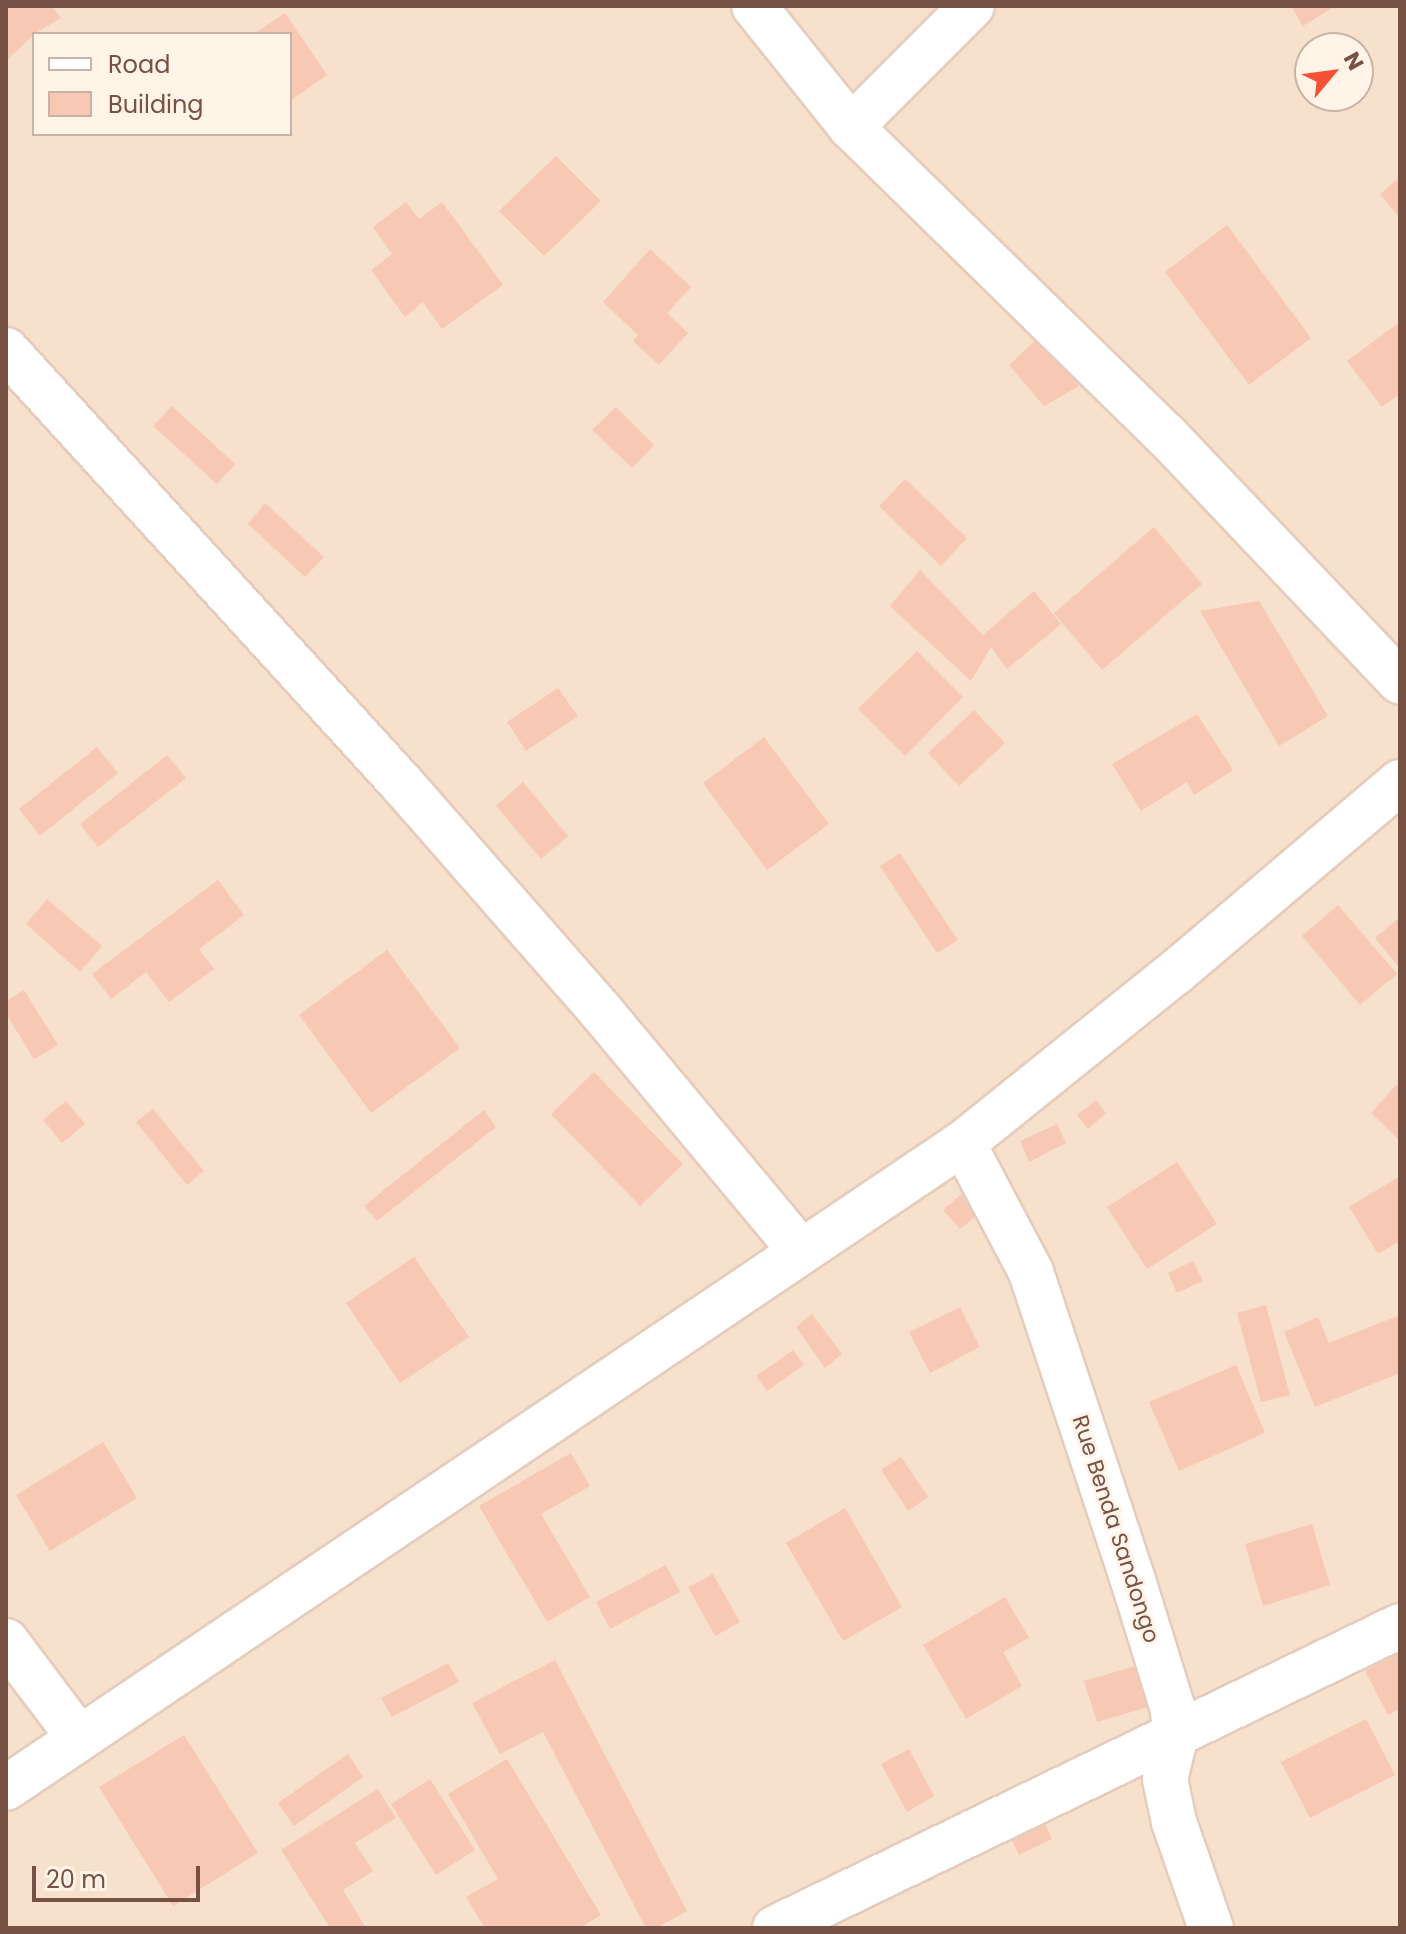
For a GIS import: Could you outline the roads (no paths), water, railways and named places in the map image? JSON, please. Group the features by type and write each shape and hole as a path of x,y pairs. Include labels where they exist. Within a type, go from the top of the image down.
{"street":[{"path":"754,6 851,127 1166,435 1400,682"},
{"path":"851,127 972,6"},
{"path":"6,350 403,785 600,1010 800,1250"},
{"path":"6,1788 963,1143 1176,972 1400,782"},
{"name":"Rue Benda Sandongo","path":"963,1143 1031,1272 1132,1577 1176,1734 1165,1779 1174,1822 1211,1928"},
{"path":"775,1928 1400,1626"},
{"path":"6,1641 79,1738"}]}
